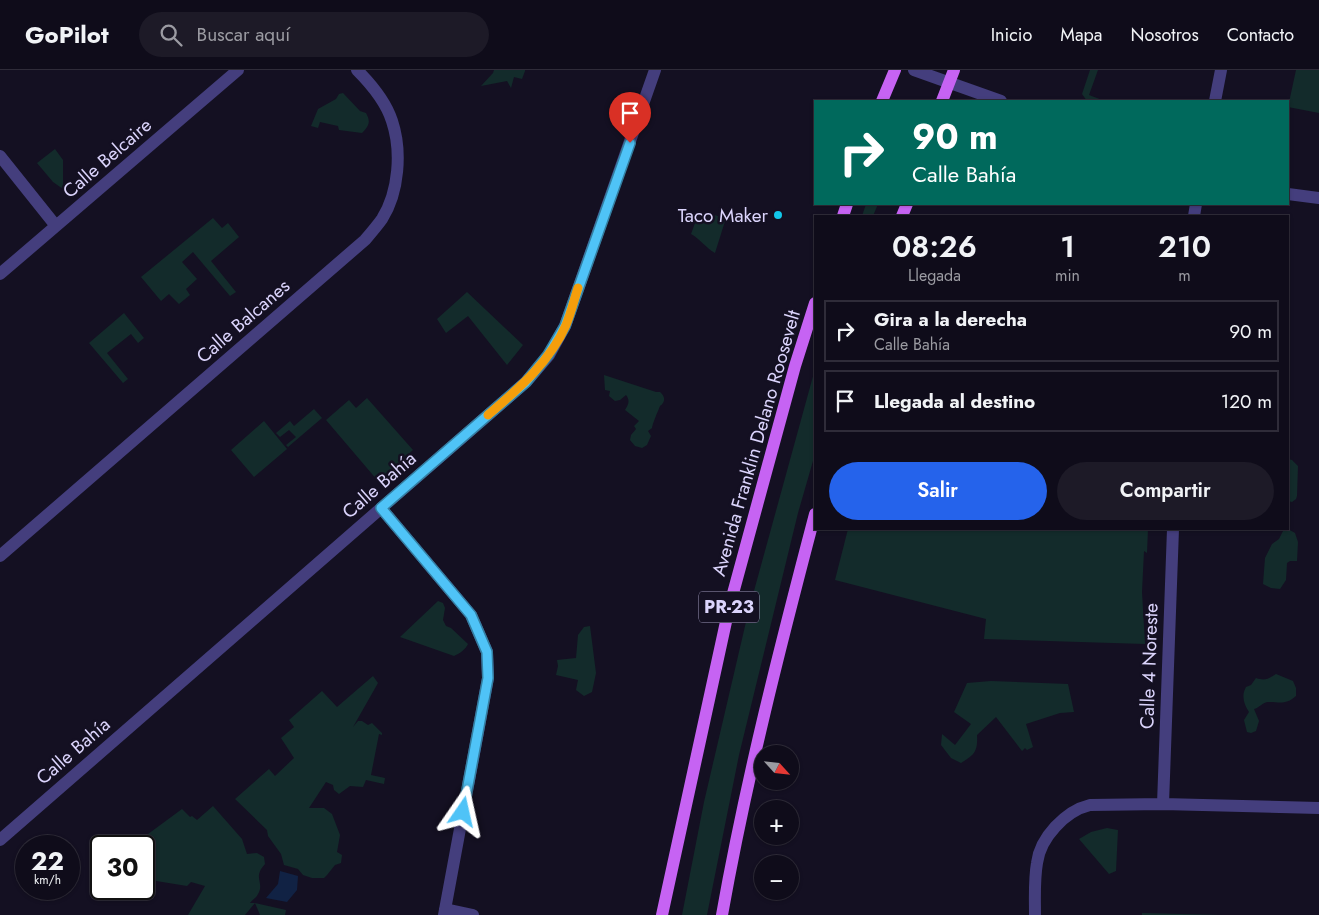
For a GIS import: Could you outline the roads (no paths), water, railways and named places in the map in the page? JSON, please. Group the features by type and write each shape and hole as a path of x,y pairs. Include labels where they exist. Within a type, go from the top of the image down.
{"main road":[{"path":"882,100 894,70"},
{"path":"942,100 951,76"},
{"name":"Avenida Franklin Delano Roosevelt","path":"662,915 729,608 795,366 814,306"},
{"name":"PR-23","path":"722,915 759,737 814,518"}],"street":[{"name":"Calle Belcaire","path":"0,274 238,70"},
{"name":"Calle Balcanes","path":"0,556 365,240 382,219 394,193 398,166 397,139 392,120 381,99 357,70"},
{"name":"Calle Bahía","path":"0,840 526,382 548,355 565,326 656,70"},
{"path":"914,70 951,76 999,100"},
{"path":"1215,100 1221,70"},
{"path":"0,156 56,226"},
{"path":"1289,194 1319,198"},
{"path":"381,508 471,615 487,652 488,678 444,912 472,915"},
{"name":"Calle 4 Noreste","path":"1163,804 1173,530"},
{"path":"1035,915 1036,863 1039,853 1045,842 1065,818 1081,807 1090,805 1163,804 1319,808"}],"water":[{"path":"280,871 298,876 297,890 287,902 266,898 278,884"}],"place":[{"name":"Taco Maker","path":"778,215"}]}
